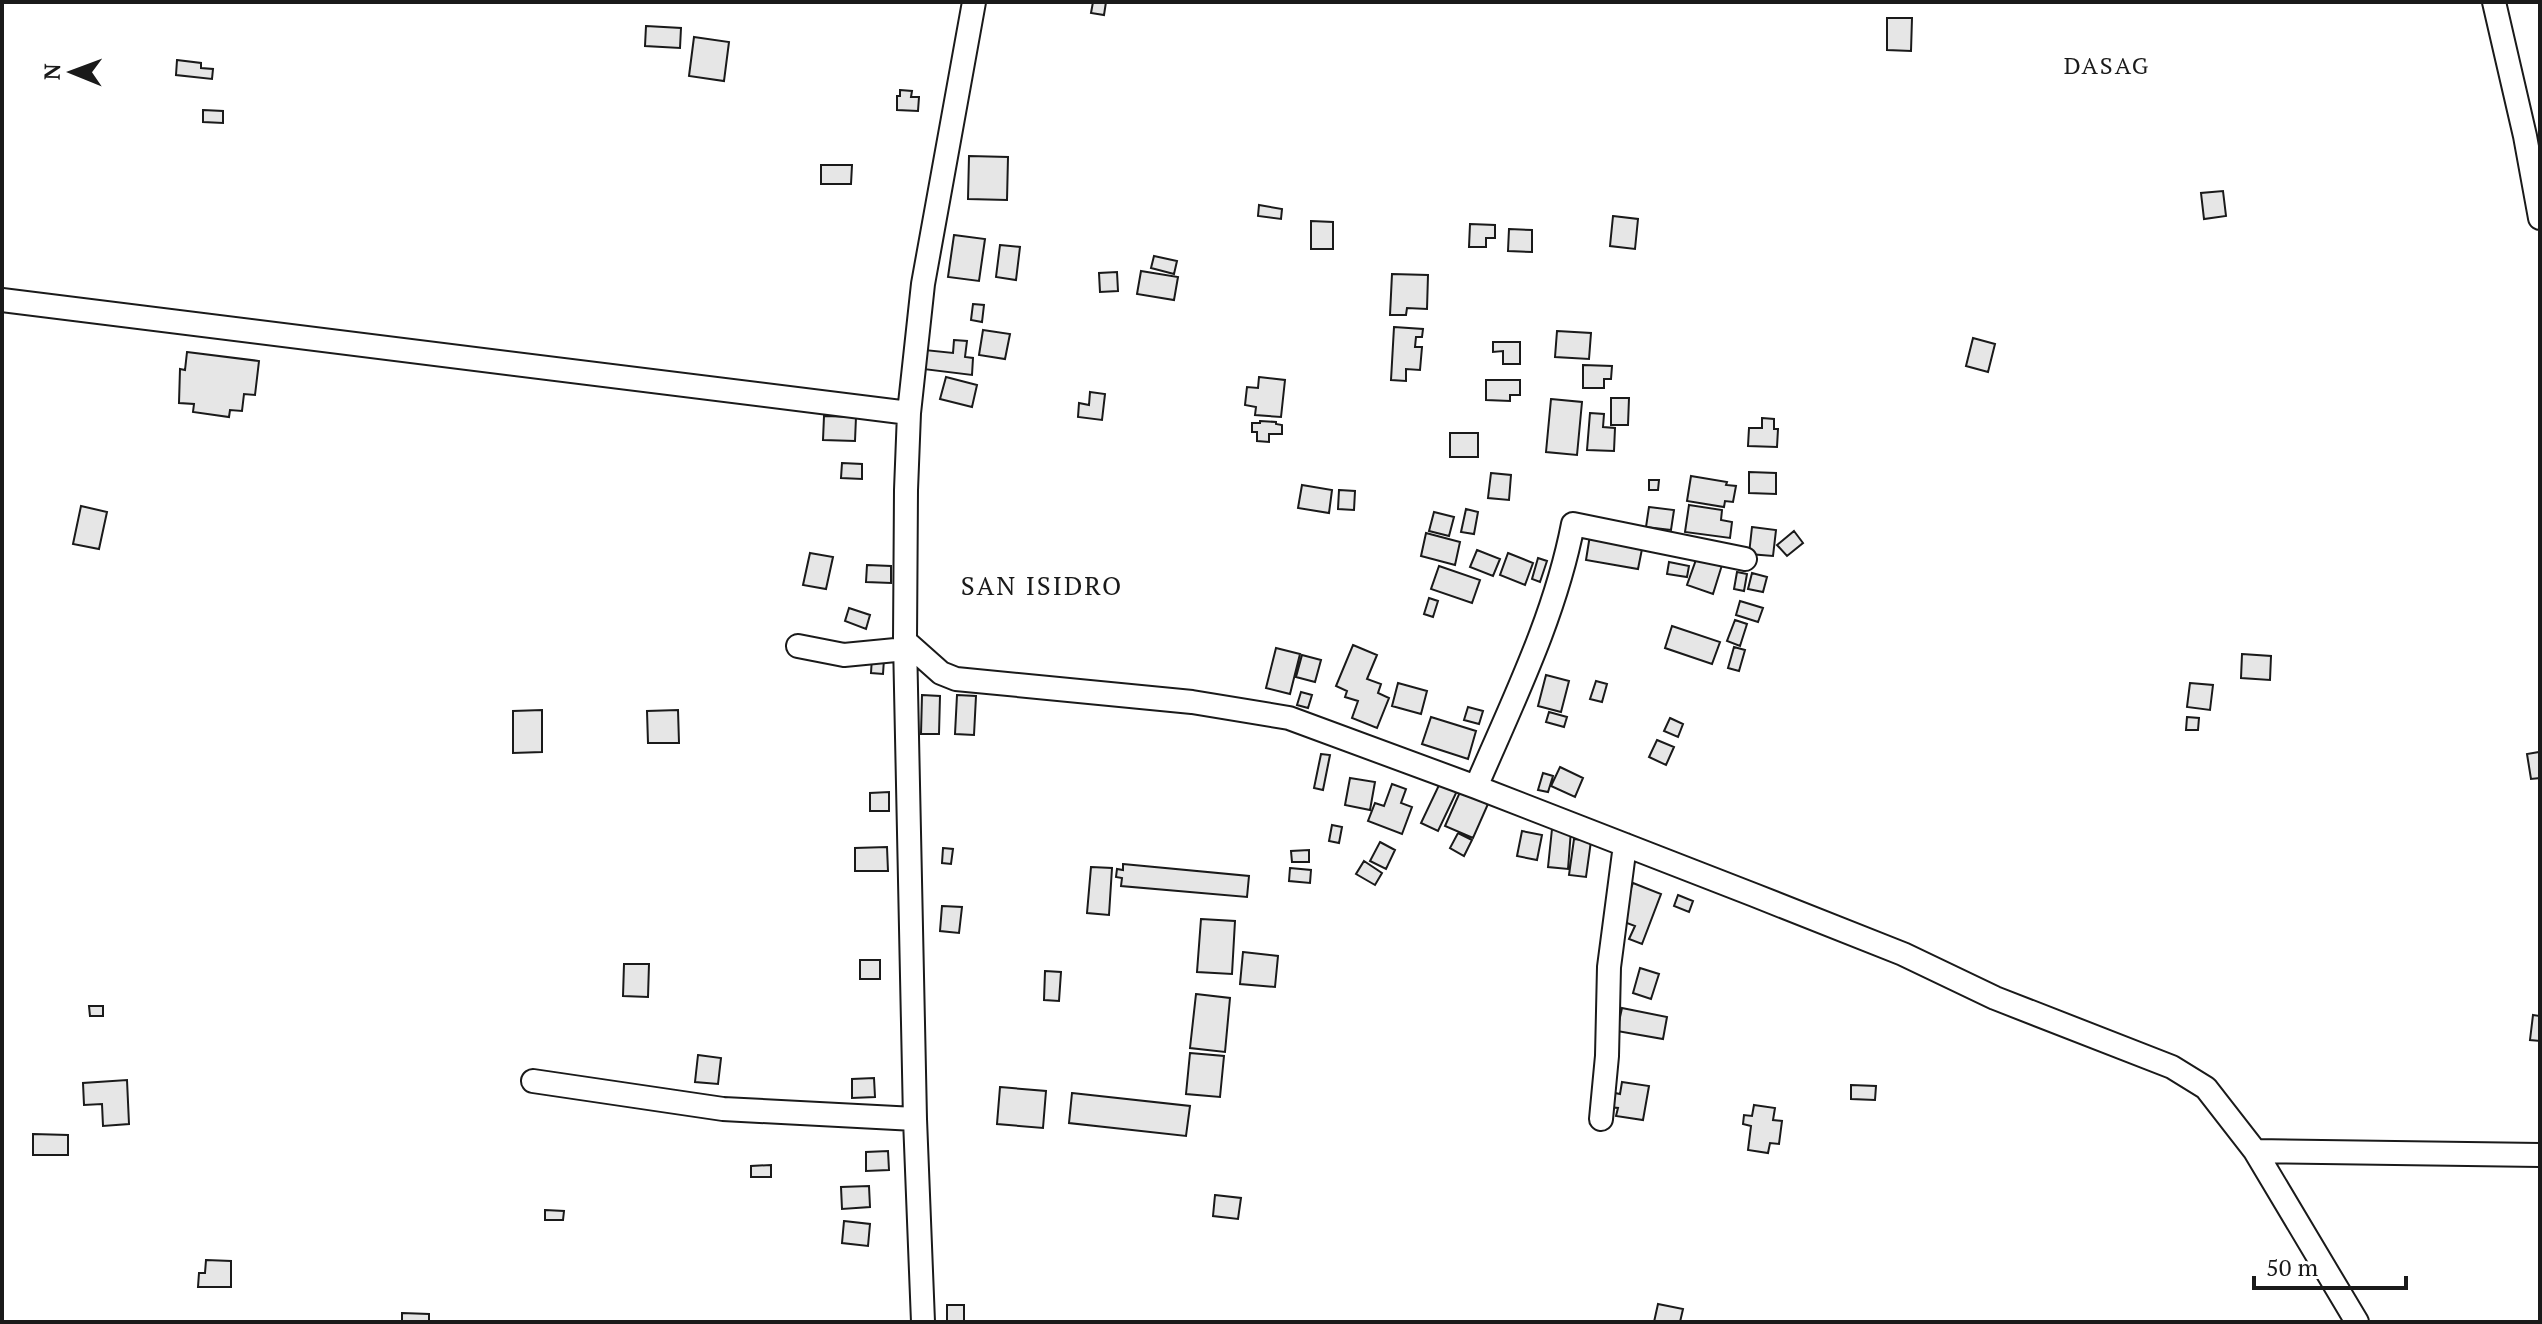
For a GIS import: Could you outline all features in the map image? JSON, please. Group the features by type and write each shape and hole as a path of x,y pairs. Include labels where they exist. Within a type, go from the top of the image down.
{"street":[{"path":"923,1322 915,1119 906,645 909,413 923,284 974,2"},
{"path":"2494,2 2525,136 2540,218"},
{"path":"2,300 909,413"},
{"path":"1476,787 1549,615 1573,524 1745,559"},
{"path":"798,646 844,655 906,645 941,673 956,679 1192,702 1289,718 1476,787 1903,954 1995,998 2172,1067 2206,1088 2255,1151 2357,1322"},
{"path":"1601,1119 1613,926 1625,845"},
{"path":"533,1081 723,1109 915,1119"},
{"path":"2255,1151 2540,1155"}],"building":[{"path":"1093,2 1106,2 1104,15 1091,13"},
{"path":"1887,18 1912,18 1911,51 1887,50"},
{"path":"646,26 681,28 680,48 645,46"},
{"path":"694,37 729,42 724,81 689,76"},
{"path":"177,60 201,63 201,68 213,69 212,79 176,75"},
{"path":"900,90 912,91 911,97 919,97 918,111 897,110"},
{"path":"203,110 223,111 223,123 203,122"},
{"path":"969,156 1008,157 1007,200 968,199"},
{"path":"821,165 852,165 851,184 821,184"},
{"path":"2223,191 2226,216 2204,219 2201,193"},
{"path":"1259,205 1282,209 1281,219 1258,216"},
{"path":"1613,216 1638,219 1635,249 1610,246"},
{"path":"1311,221 1333,222 1333,249 1311,249"},
{"path":"1470,224 1495,225 1495,238 1486,238 1486,247 1469,247"},
{"path":"1509,229 1532,230 1532,252 1508,251"},
{"path":"954,235 985,239 979,281 948,277"},
{"path":"1000,245 1020,247 1016,280 996,277"},
{"path":"1154,256 1177,261 1174,274 1151,268"},
{"path":"1141,271 1178,277 1174,300 1137,294"},
{"path":"1117,272 1118,291 1100,292 1099,273"},
{"path":"1392,274 1428,275 1427,309 1407,308 1406,315 1390,315"},
{"path":"973,304 984,305 982,322 971,320"},
{"path":"1394,327 1423,329 1422,337 1416,337 1415,347 1422,347 1420,370 1406,369 1406,381 1391,380"},
{"path":"983,330 1010,334 1005,359 979,355"},
{"path":"1557,331 1591,333 1589,359 1555,357"},
{"path":"1973,338 1995,344 1988,372 1966,366"},
{"path":"954,340 967,341 965,357 973,358 972,375 923,369 925,350 953,353"},
{"path":"1493,342 1520,342 1520,364 1503,364 1503,351 1493,352"},
{"path":"187,352 259,361 255,395 244,394 242,411 230,410 229,417 193,412 194,404 179,403 180,369 185,370"},
{"path":"1583,365 1612,366 1611,379 1604,379 1604,388 1583,388"},
{"path":"946,377 977,385 972,407 940,399"},
{"path":"1259,377 1285,380 1281,417 1255,415 1256,407 1245,405 1247,387 1258,388"},
{"path":"1486,380 1520,380 1520,395 1510,395 1510,401 1486,400"},
{"path":"1090,392 1105,394 1102,420 1078,417 1079,403 1089,405"},
{"path":"1611,398 1629,398 1628,425 1611,425"},
{"path":"1551,399 1582,402 1577,455 1546,452"},
{"path":"1590,413 1604,414 1603,427 1615,428 1614,451 1587,450"},
{"path":"824,416 856,417 855,441 823,440"},
{"path":"1762,418 1774,419 1774,429 1778,429 1777,447 1748,446 1749,428 1762,428"},
{"path":"1260,421 1282,425 1282,434 1269,434 1269,442 1257,441 1257,432 1252,432 1252,423"},
{"path":"1450,433 1478,433 1478,457 1450,457"},
{"path":"842,463 862,464 862,479 841,478"},
{"path":"1749,472 1776,473 1776,494 1749,493"},
{"path":"1491,473 1511,475 1509,500 1488,498"},
{"path":"1691,476 1736,486 1733,502 1725,501 1724,507 1687,501"},
{"path":"1649,480 1659,480 1658,490 1649,490"},
{"path":"1302,485 1332,490 1329,513 1298,508"},
{"path":"1339,490 1355,491 1354,510 1338,509"},
{"path":"1689,505 1722,510 1721,520 1732,522 1730,538 1685,532"},
{"path":"81,506 107,512 99,549 73,544"},
{"path":"1649,507 1674,510 1671,530 1646,527"},
{"path":"1466,509 1478,512 1474,534 1461,532"},
{"path":"1434,512 1454,517 1449,536 1429,531"},
{"path":"1752,527 1776,530 1773,556 1749,554"},
{"path":"1794,531 1803,543 1787,556 1777,545"},
{"path":"1426,533 1460,542 1455,565 1421,556"},
{"path":"1590,535 1643,544 1638,569 1586,560"},
{"path":"1477,550 1500,559 1493,576 1470,567"},
{"path":"810,553 833,557 826,589 803,585"},
{"path":"1508,553 1533,563 1525,585 1500,575"},
{"path":"1697,557 1722,565 1713,594 1687,585"},
{"path":"1538,558 1547,561 1540,582 1532,579"},
{"path":"1669,562 1689,566 1687,577 1667,574"},
{"path":"867,565 891,566 891,583 866,582"},
{"path":"1439,566 1480,580 1472,603 1431,589"},
{"path":"1737,572 1747,574 1744,591 1734,589"},
{"path":"1752,573 1767,577 1763,592 1748,589"},
{"path":"1429,598 1438,601 1433,617 1424,614"},
{"path":"1740,601 1763,608 1758,622 1736,615"},
{"path":"849,608 870,615 866,629 845,621"},
{"path":"1735,620 1747,624 1740,646 1727,641"},
{"path":"1672,626 1720,642 1712,664 1665,648"},
{"path":"1353,645 1377,655 1367,679 1381,684 1378,693 1389,698 1377,728 1352,718 1358,701 1345,697 1347,691 1336,686"},
{"path":"1734,647 1745,650 1739,671 1728,668"},
{"path":"1276,648 1300,654 1290,694 1266,688"},
{"path":"2242,654 2271,656 2270,680 2241,678"},
{"path":"1302,655 1321,660 1315,682 1296,677"},
{"path":"872,657 884,659 883,674 871,673"},
{"path":"1546,675 1569,681 1561,712 1538,706"},
{"path":"1596,681 1607,684 1602,702 1590,699"},
{"path":"1398,683 1427,691 1421,714 1392,706"},
{"path":"2190,683 2213,685 2210,710 2187,707"},
{"path":"1301,692 1312,695 1308,708 1297,705"},
{"path":"922,695 940,696 939,734 921,734"},
{"path":"957,695 976,696 974,735 955,734"},
{"path":"1468,707 1483,711 1479,724 1464,720"},
{"path":"542,710 542,752 513,753 513,711"},
{"path":"678,710 679,743 648,743 647,711"},
{"path":"1549,712 1567,717 1564,727 1546,722"},
{"path":"1431,717 1476,731 1468,759 1422,744"},
{"path":"2187,717 2199,718 2198,730 2186,730"},
{"path":"1670,718 1683,724 1678,737 1664,731"},
{"path":"1657,740 1674,747 1666,765 1649,757"},
{"path":"2539,752 2540,778 2531,779 2527,754"},
{"path":"1321,754 1330,755 1323,790 1314,788"},
{"path":"1560,767 1583,778 1575,797 1551,786"},
{"path":"1543,773 1553,776 1548,792 1538,790"},
{"path":"1350,778 1375,782 1370,810 1345,805"},
{"path":"1440,783 1457,791 1438,831 1421,823"},
{"path":"1392,784 1406,789 1401,803 1412,807 1402,834 1368,821 1375,803 1384,806"},
{"path":"889,792 889,811 870,811 870,793"},
{"path":"1460,792 1488,804 1473,838 1445,826"},
{"path":"1332,825 1342,827 1339,843 1329,841"},
{"path":"1552,829 1571,830 1568,869 1548,867"},
{"path":"1522,831 1542,835 1537,860 1517,856"},
{"path":"1458,833 1472,840 1464,856 1450,848"},
{"path":"1574,839 1591,841 1586,877 1569,875"},
{"path":"1380,842 1395,850 1386,869 1370,861"},
{"path":"887,847 888,871 855,871 855,848"},
{"path":"943,848 953,849 951,864 942,863"},
{"path":"1309,850 1309,862 1292,862 1291,851"},
{"path":"1364,861 1382,873 1375,885 1356,874"},
{"path":"1123,864 1249,876 1247,897 1121,886 1122,878 1116,877 1117,869 1123,870"},
{"path":"1091,867 1112,868 1109,915 1087,913"},
{"path":"1290,868 1311,870 1310,883 1289,881"},
{"path":"1633,883 1661,894 1642,944 1629,939 1635,926 1619,920"},
{"path":"1678,895 1693,901 1689,912 1674,906"},
{"path":"942,906 962,907 959,933 940,931"},
{"path":"1201,919 1235,921 1232,974 1197,972"},
{"path":"1243,952 1278,956 1275,987 1240,984"},
{"path":"860,960 880,960 880,979 860,979"},
{"path":"624,964 649,964 648,997 623,996"},
{"path":"1640,968 1659,974 1651,999 1633,993"},
{"path":"1045,971 1061,972 1059,1001 1044,1000"},
{"path":"1196,994 1230,998 1225,1052 1190,1048"},
{"path":"89,1006 103,1006 103,1016 90,1016"},
{"path":"1622,1008 1667,1017 1663,1039 1617,1031"},
{"path":"2533,1015 2540,1016 2540,1041 2530,1040"},
{"path":"1190,1053 1224,1056 1220,1097 1186,1094"},
{"path":"698,1055 721,1058 718,1084 695,1082"},
{"path":"874,1078 875,1097 852,1098 852,1079"},
{"path":"127,1080 129,1124 103,1126 102,1104 84,1105 83,1083"},
{"path":"1622,1082 1649,1086 1643,1120 1616,1116 1618,1108 1608,1107 1610,1092 1620,1094"},
{"path":"1851,1085 1876,1086 1875,1100 1851,1099"},
{"path":"1000,1087 1046,1091 1043,1128 997,1124"},
{"path":"1072,1093 1190,1106 1186,1136 1069,1123"},
{"path":"1754,1105 1775,1108 1773,1120 1782,1121 1779,1144 1770,1143 1768,1153 1748,1150 1751,1126 1743,1124 1744,1115 1752,1116"},
{"path":"33,1134 68,1135 68,1155 33,1155"},
{"path":"888,1151 889,1170 866,1171 866,1152"},
{"path":"771,1165 771,1177 751,1177 751,1166"},
{"path":"869,1186 870,1207 842,1209 841,1187"},
{"path":"1215,1195 1241,1198 1238,1219 1213,1216"},
{"path":"545,1210 564,1211 563,1220 545,1220"},
{"path":"844,1221 870,1224 868,1246 842,1243"},
{"path":"206,1260 231,1261 231,1287 198,1287 199,1273 205,1273"},
{"path":"1658,1304 1683,1309 1680,1322 1654,1322"},
{"path":"947,1305 964,1305 964,1322 947,1322"},
{"path":"402,1313 429,1314 429,1322 402,1322"}],"district":[{"name":"DASAG","path":"2107,66"},
{"name":"SAN ISIDRO","path":"1042,586"}]}
